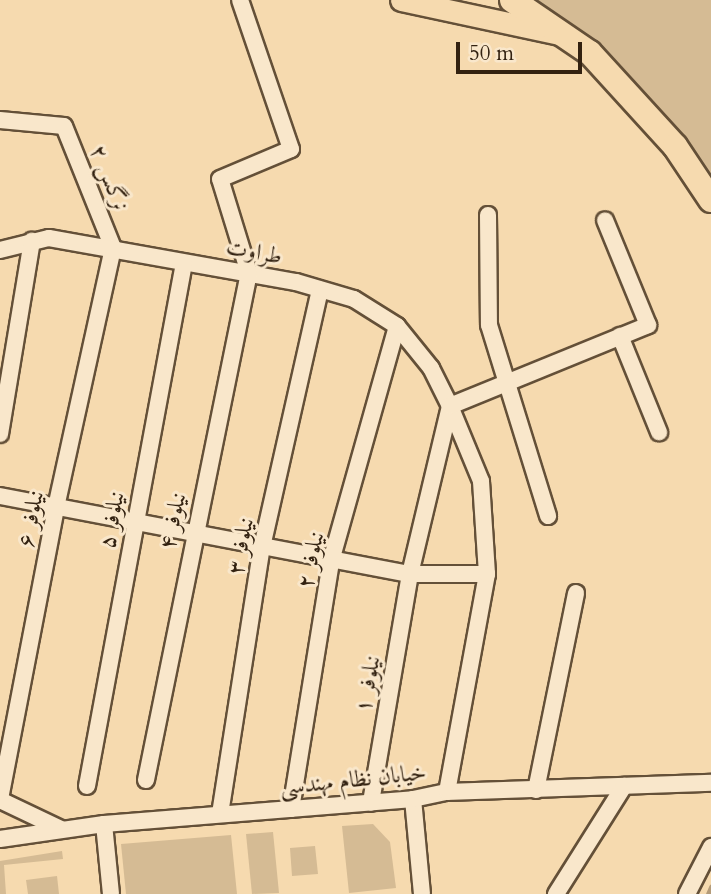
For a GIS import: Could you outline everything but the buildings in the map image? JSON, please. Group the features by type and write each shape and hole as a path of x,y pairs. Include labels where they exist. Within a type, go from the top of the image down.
{"highway":[{"path":"512,0 590,53 675,146 711,200"}],"main road":[{"path":"401,0 563,35"}],"street":[{"path":"240,0 291,149 219,179 249,273"},
{"name":"نرگس ۲","path":"0,120 64,126 113,248"},
{"path":"488,215 489,325 548,516"},
{"path":"410,574 450,406 648,325 605,220"},
{"name":"طراوت","path":"0,250 49,238 249,273 354,299 397,326 431,368 481,481 487,573 447,792"},
{"path":"0,434 32,241"},
{"name":"نیلوفر ۶","path":"0,800 56,508 113,248"},
{"name":"نیلوفر ۵","path":"87,786 184,263"},
{"name":"نیلوفر ۴","path":"146,780 193,534 249,273"},
{"name":"نیلوفر ۳","path":"220,814 262,548 320,289"},
{"name":"نیلوفر ۲","path":"291,809 331,561 397,326"},
{"path":"620,336 659,432"},
{"path":"0,496 262,548 410,574 487,573"},
{"name":"نیلوفر ۱","path":"370,803 410,574"},
{"path":"536,790 576,593"},
{"name":"خیابان نظام مهندسی","path":"0,839 104,824 414,799 447,792 711,783"},
{"path":"556,894 624,786"},
{"path":"414,799 422,894"},
{"path":"0,800 62,830"},
{"path":"104,824 111,894"},
{"path":"687,894 711,847"}],"shaded area":[{"path":"537,0 711,0 711,175 685,137 600,42"},
{"path":"373,824 390,842 396,888 349,893 342,826"},
{"path":"273,832 279,893 252,894 246,834"},
{"path":"231,835 237,894 126,894 121,844"},
{"path":"315,846 318,874 292,876 290,848"},
{"path":"62,851 63,859 4,865 6,894 0,894 0,861"},
{"path":"57,876 59,894 28,894 26,880"}],"waterway":[{"path":"708,894 711,887"}]}
